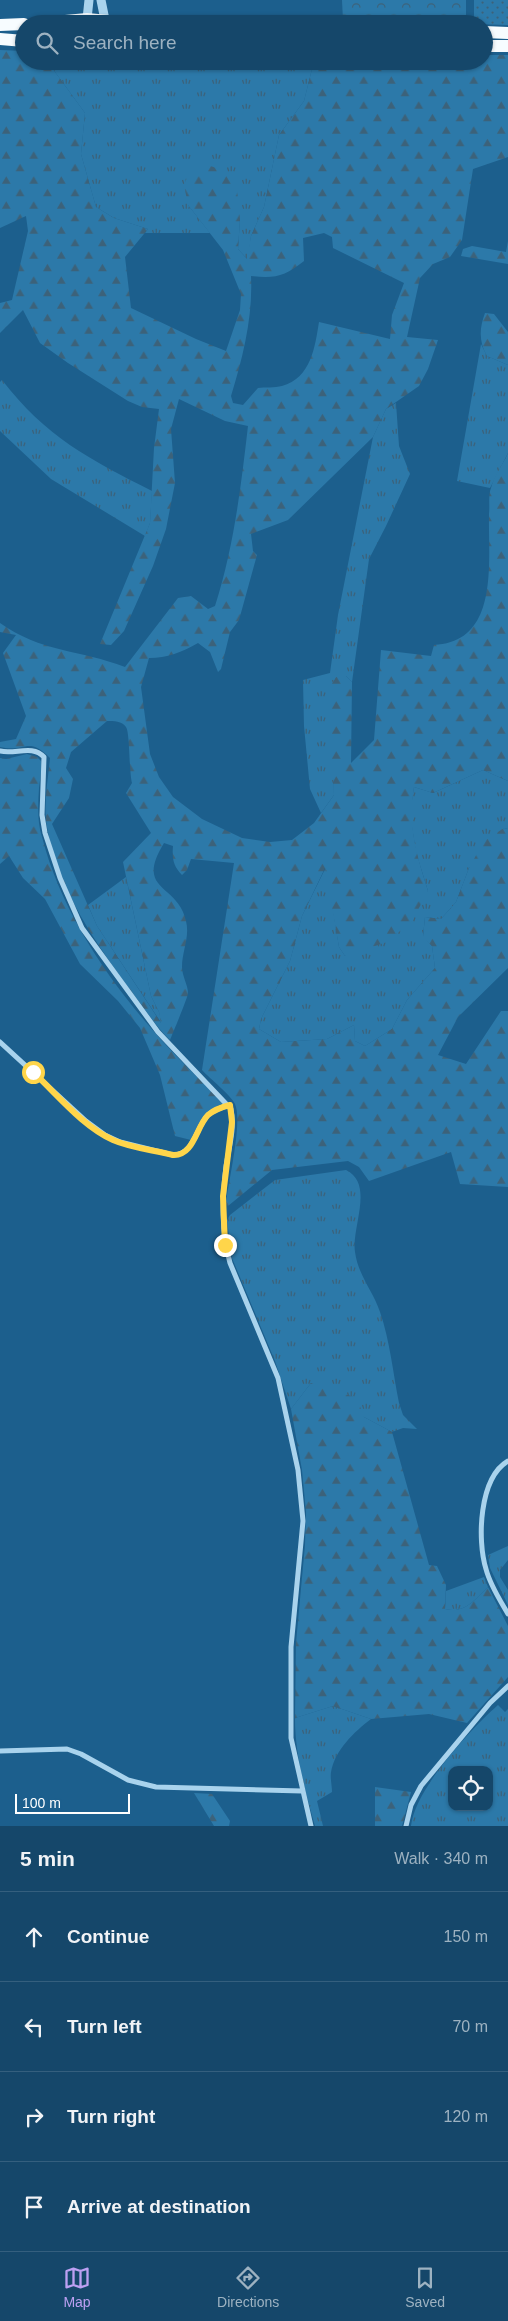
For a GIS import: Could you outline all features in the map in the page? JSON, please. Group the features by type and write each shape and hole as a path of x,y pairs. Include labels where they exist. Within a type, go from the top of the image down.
{"highway":[{"path":"0,25 15,24"},
{"path":"493,32 508,32"},
{"path":"0,39 15,40"},
{"path":"493,46 508,46"}],"street":[{"path":"88,15 89,0"},
{"path":"101,0 104,15"},
{"path":"0,751 30,750 40,753 44,757 42,814 45,833 60,878 82,928 158,1032 230,1105 232,1122 223,1196 225,1245 230,1263 278,1378 298,1470 302,1532 291,1644 291,1738 311,1826"},
{"path":"0,1042 86,1121 105,1135 128,1144 173,1155 181,1154 188,1149 200,1126 208,1116 230,1105"},
{"path":"508,1460 493,1476 486,1494 482,1538 486,1568 508,1614"},
{"path":"406,1826 411,1805 421,1786 490,1703 508,1686"},
{"path":"0,1751 67,1749 81,1754 128,1780 156,1787 302,1792"}],"green space":[{"path":"342,0 466,0 466,15 343,15"},
{"path":"474,0 508,0 508,25 493,25 493,15 474,15"},
{"path":"0,50 15,51 15,70 54,70 85,113 81,154 96,207 114,218 148,229 125,257 131,308 226,351 240,310 241,294 223,250 188,205 184,185 191,171 203,165 214,167 236,180 240,219 238,249 247,259 251,236 264,207 279,135 304,101 312,70 493,70 493,55 508,55 508,157 473,169 462,240 450,257 433,264 420,278 407,337 438,340 428,369 419,386 386,409 373,437 288,520 251,534 253,551 257,555 239,620 230,632 221,669 218,672 210,652 198,643 174,654 149,658 141,687 150,754 159,777 173,797 202,819 242,838 270,842 292,840 314,823 334,795 328,690 336,677 346,676 352,682 351,763 374,740 381,650 431,656 434,645 455,640 470,630 480,615 486,596 489,576 490,491 494,479 508,453 508,781 483,770 433,793 414,787 412,815 414,840 428,891 411,923 384,943 345,956 339,947 325,868 302,916 290,961 261,1019 259,1029 281,1042 327,1039 354,1025 355,1041 365,1046 392,1029 407,1000 435,968 432,946 423,937 425,917 441,919 456,902 469,868 484,841 504,828 508,829 508,968 458,1017 438,1055 466,1064 501,1011 508,1011 508,1187 460,1184 451,1152 369,1181 359,1167 348,1161 272,1170 228,1206 226,1204 236,1138 237,1113 232,1100 202,1070 234,863 191,859 187,870 182,875 174,862 173,846 164,843 156,859 154,871 156,879 182,909 187,927 182,967 188,993 170,1040 160,1030 120,976 93,936 70,895 52,850 47,827 46,792 50,758 36,747 0,747 0,742 16,739 26,716 3,653 16,635 0,632 0,623 30,640 125,667 178,598 191,596 208,609 215,606 232,539 248,426 225,421 179,399 171,429 175,483 166,529 153,566 124,631 111,645 100,644 150,523 154,448 159,409 142,407 128,401 40,343 23,310 0,333 0,303 12,300 28,231 26,216 0,228","holes":["324,233 332,237 333,248 404,283 392,315 390,339 319,322 310,360 299,376 292,382 282,386 258,388 243,405 233,403 231,396 249,322 251,276 273,277 285,273 304,261 303,238","107,721 120,722 126,727 128,737 132,783 126,793 151,833 123,862 151,996 159,1012 161,1023 97,926 52,824 69,798 73,779 66,768 71,752"]},
{"path":"54,70 312,70 304,101 279,135 264,207 251,236 248,260 238,249 240,219 188,205 210,233 145,233 148,229 114,218 96,207 81,154 85,113"},
{"path":"508,241 508,264 461,256 463,249 472,246 506,252"},
{"path":"485,313 494,314 508,332 508,365 487,356 484,351 481,335"},
{"path":"481,344 487,356 508,365 508,453 490,488 457,481"},
{"path":"2,380 18,400 52,432 88,457 152,491 150,523 145,536 51,479 0,431 0,382"},
{"path":"396,403 399,446 410,474 369,559 352,682 346,676 333,754 334,795 321,813 310,789 304,726 303,680 330,673 338,615 373,437 386,409"},
{"path":"27,754 37,757 41,761 38,800 39,825 54,875 71,912 91,948 114,982 140,1015 196,1076 225,1103 213,1109 204,1117 191,1140 175,1136 160,1075 140,1028 118,1001 80,964 45,899 23,878 9,856 0,864 0,758 6,759"},
{"path":"483,770 508,781 508,829 504,828 469,868 456,902 441,919 425,917 423,936 432,946 435,968 407,1000 392,1029 365,1046 355,1041 354,1025 327,1039 281,1042 259,1029 261,1019 290,961 302,916 326,867 339,947 345,956 428,891 416,852 410,814 414,787 433,793"},
{"path":"126,877 151,996 159,1012 162,1024 97,926 88,905"},
{"path":"346,1170 355,1177 361,1196 355,1242 357,1260 362,1276 377,1304 383,1323 403,1415 417,1429 403,1428 392,1432 364,1417 311,1383 291,1409 275,1361 232,1258 227,1220 230,1215 275,1180"},
{"path":"311,1383 357,1398 364,1417 392,1432 429,1565 437,1566 446,1585 445,1609 458,1610 464,1608 488,1587 508,1626 508,1677 467,1723 429,1714 371,1719 333,1706 295,1718 296,1643 305,1545 306,1512 302,1470 291,1409"},
{"path":"508,1546 508,1560 500,1570 500,1577 508,1590 508,1605 490,1568 488,1555"},
{"path":"484,1577 488,1587 474,1601 458,1610 445,1609 446,1591"},
{"path":"498,1705 505,1712 508,1709 508,1826 411,1826 422,1795 446,1761 473,1729"},
{"path":"333,1706 371,1719 352,1736 337,1756 331,1772 332,1792 317,1801 323,1826 315,1826 299,1759 295,1718"},
{"path":"375,1787 411,1792 402,1826 375,1826"},
{"path":"194,1793 212,1794 230,1821 229,1826 214,1826"}],"route":[{"path":"33,1072 86,1121 113,1140 173,1155 181,1154 188,1149 200,1126 208,1116 214,1111 230,1105 232,1132 223,1196 225,1245"}]}
